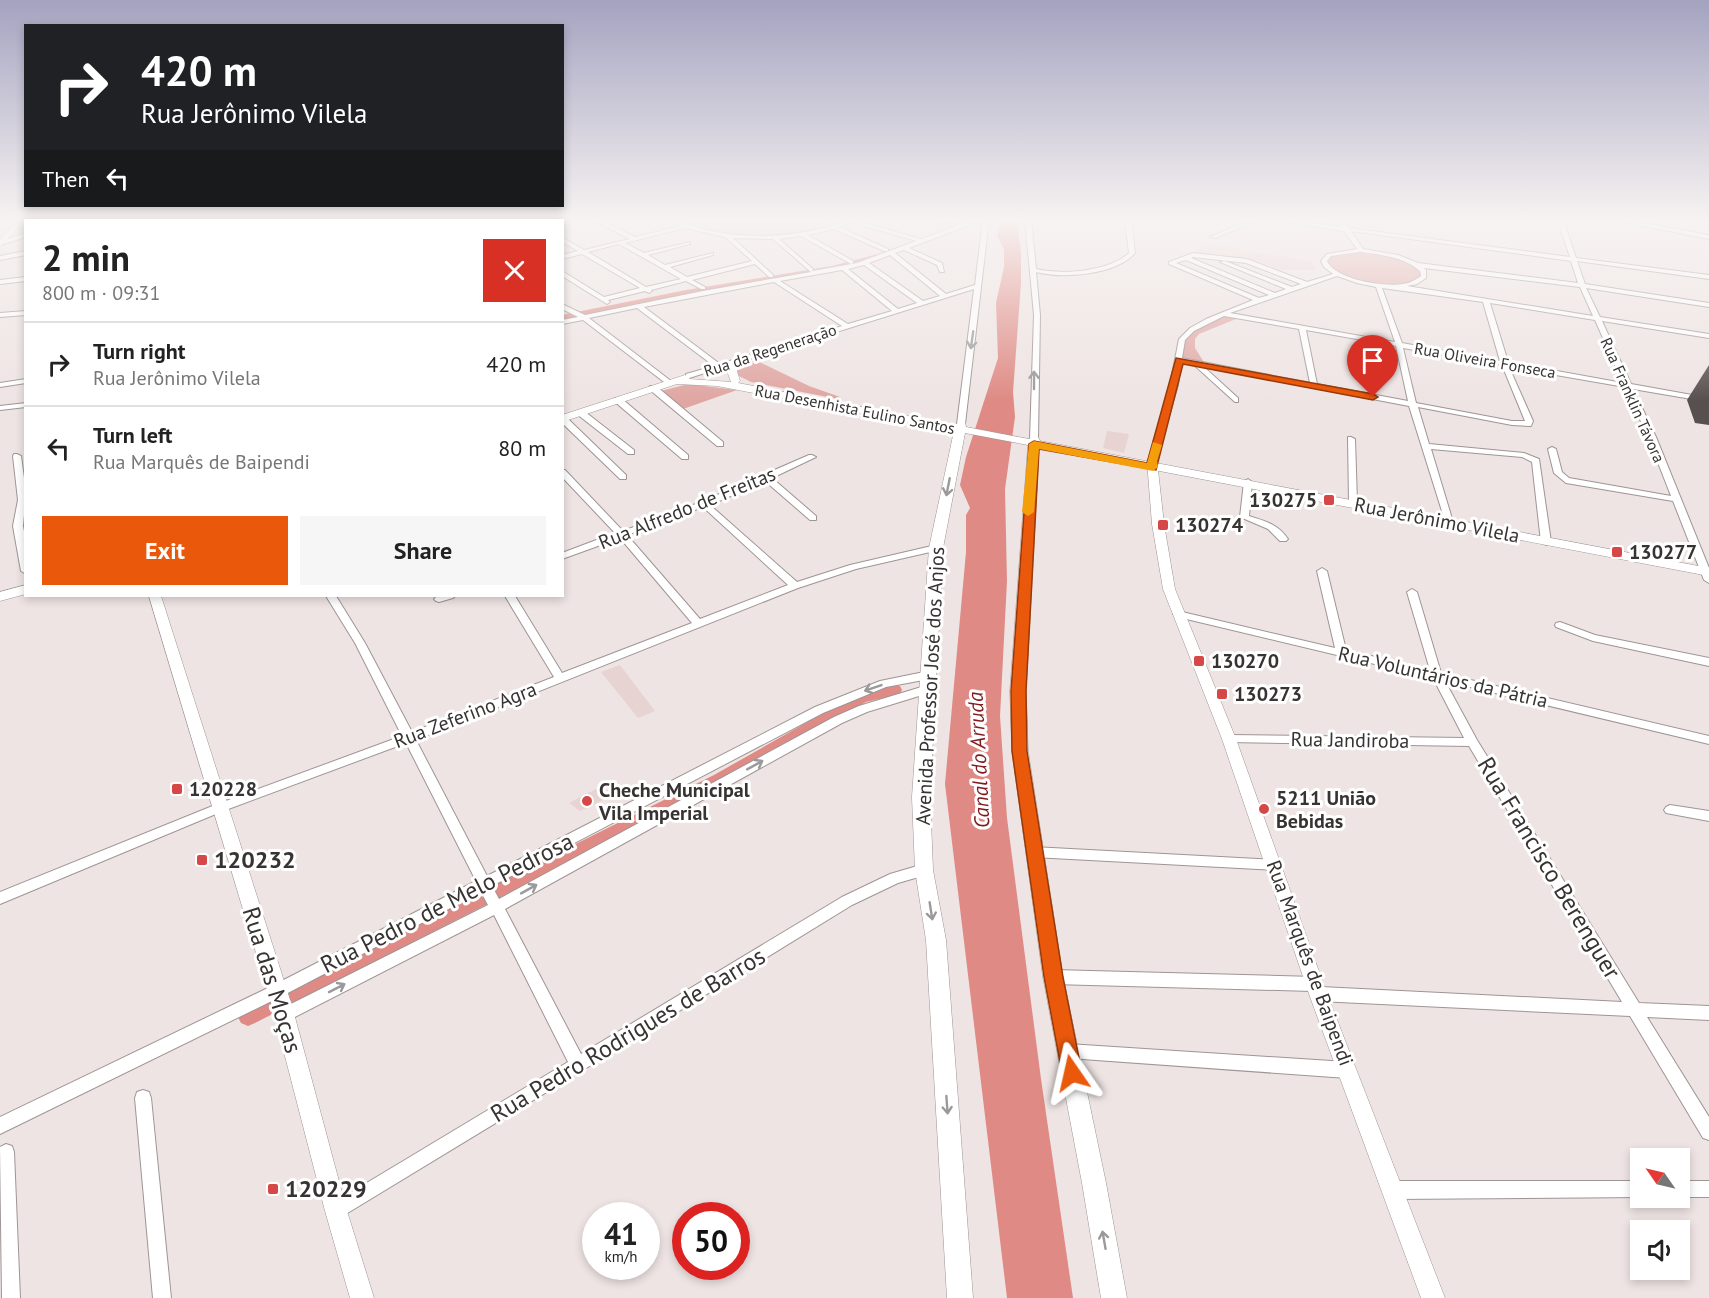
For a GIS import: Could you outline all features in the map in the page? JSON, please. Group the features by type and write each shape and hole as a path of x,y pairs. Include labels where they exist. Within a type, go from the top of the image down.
{"main road":[{"path":"735,381 732,371 740,359"},
{"name":"Rua Desenhista Eulino Santos","path":"689,376 735,381 964,428"},
{"name":"Rua da Regeneração","path":"564,418 689,376"},
{"name":"Rua Desenhista Eulino Santos","path":"671,382 717,383 1027,440"},
{"name":"Avenida Professor José dos Anjos","path":"960,1298 936,940 924,870 921,797 936,548 964,428"},
{"name":"Rua Jerônimo Vilela","path":"1027,440 1708,575"},
{"path":"1027,440 1018,691 1020,751 1053,977 1114,1298"},
{"path":"0,597 24,591"}],"street":[{"path":"0,282 21,280"},
{"path":"573,280 604,299 612,307"},
{"path":"629,280 659,297"},
{"path":"604,299 687,280 703,288"},
{"path":"564,321 612,307 703,288 769,280"},
{"path":"564,316 580,316 638,306 771,280"},
{"path":"775,280 846,326"},
{"path":"858,280 896,311"},
{"path":"888,280 921,303"},
{"path":"923,280 944,296"},
{"name":"Avenida Professor José dos Anjos","path":"964,428 980,280"},
{"path":"1027,440 1037,315 1034,280"},
{"path":"1212,280 1261,301"},
{"path":"1241,280 1277,296"},
{"path":"1268,280 1294,290"},
{"path":"1295,280 1309,285"},
{"name":"Rua Marquês de Baipendi","path":"1323,280 1198,324 1182,339 1157,465 1163,561 1178,614 1229,739 1317,989 1433,1298"},
{"path":"1358,280 1378,285 1709,336"},
{"path":"1393,286 1421,280"},
{"path":"1537,280 1709,304"},
{"name":"Rua Franklin Távora","path":"1580,280 1626,385 1652,437 1675,499 1708,575"},
{"path":"1378,285 1399,345 1413,405 1449,522"},
{"name":"Rua da Regeneração","path":"689,376 979,286"},
{"path":"1179,360 1523,424 1529,421 1505,365 1486,302"},
{"path":"638,306 718,366"},
{"path":"564,307 580,316 671,382"},
{"path":"0,315 24,312"},
{"name":"Rua Oliveira Fonseca","path":"1225,314 1709,400"},
{"path":"1302,328 1314,386"},
{"path":"1197,363 1235,400"},
{"path":"0,385 24,381"},
{"path":"653,388 720,444"},
{"path":"618,400 685,457"},
{"path":"0,408 24,405"},
{"path":"581,413 631,452"},
{"path":"564,421 623,477"},
{"path":"1351,439 1353,503"},
{"path":"1427,446 1524,455 1536,461 1546,542"},
{"path":"1552,449 1558,474 1566,480 1675,499"},
{"path":"17,456 22,500 18,526 24,560"},
{"name":"Rua Alfredo de Freitas","path":"564,555 704,504 812,457"},
{"path":"564,474 622,535 698,623"},
{"path":"766,477 813,518"},
{"path":"1248,483 1244,517 1270,525 1280,531 1283,539"},
{"path":"704,504 795,586"},
{"name":"Rua Zeferino Agra","path":"0,898 219,808 408,738 795,586 853,567 936,548"},
{"path":"1322,571 1341,653"},
{"name":"Rua Francisco Berenguer","path":"1412,592 1437,676 1472,742 1709,1132"},
{"name":"Rua das Moças","path":"155,597 281,1002 336,1211 362,1298"},
{"path":"332,597 360,643 578,1065"},
{"path":"440,599 447,597"},
{"path":"511,597 560,678"},
{"name":"Rua Voluntários da Pátria","path":"1178,614 1709,740"},
{"path":"1560,625 1593,638 1709,662"},
{"path":"281,1002 494,906 838,720 929,682"},
{"name":"Rua Pedro de Melo Pedrosa","path":"0,1126 250,1004 281,1002 484,886 829,706 884,684 929,682"},
{"name":"Rua Jandiroba","path":"1229,739 1472,742"},
{"path":"1670,810 1709,816"},
{"path":"1033,852 1275,865"},
{"name":"Rua Pedro Rodrigues de Barros","path":"336,1211 847,901 895,878 924,870"},
{"path":"1053,977 1317,989 1709,1013"},
{"path":"1068,1051 1347,1070"},
{"path":"143,1098 162,1298"},
{"path":"6,1152 11,1298"},
{"path":"1393,1190 1630,1189"},
{"path":"1690,1189 1709,1189"}],"shaded area":[{"path":"1360,280 1419,280 1404,286"},
{"path":"1222,316 1236,319 1199,334 1195,339 1195,348 1205,364 1185,360 1182,357 1186,339 1190,334"},
{"path":"755,360 809,386 840,397 838,399 751,382 737,375 737,369"},
{"path":"688,384 737,390 683,409 661,391"},
{"path":"1107,431 1129,434 1124,453 1103,448"},
{"path":"620,665 655,711 638,718 601,672"},
{"name":"Cheche Municipal Vila Imperial","path":"598,788 605,799 580,811 569,803"}],"water":[{"name":"Canal do Arruda","path":"1001,280 1021,280 1013,392 1015,417 1005,489 1007,581 1000,716 1007,818 1041,1079 1073,1298 1007,1298 945,784 966,552 966,515 970,508 960,485 966,457 998,358 996,303"}],"waterway":[{"path":"564,318 686,292 762,280"},
{"path":"248,1017 719,779 862,698 895,690"}],"slow traffic":[{"path":"1028,512 1034,444 1153,467 1152,461 1157,445"}],"place":[{"name":"130275","path":"1329,500"},
{"name":"130274","path":"1163,525"},
{"name":"130277","path":"1617,552"},
{"name":"130270","path":"1199,661"},
{"name":"130273","path":"1222,694"},
{"name":"120228","path":"177,789"},
{"name":"Cheche Municipal Vila Imperial","path":"587,801"},
{"name":"5211 União Bebidas","path":"1264,809"},
{"name":"120232","path":"202,860"},
{"name":"120229","path":"273,1189"}],"route":[{"path":"1072,1073 1053,977 1020,751 1018,691 1034,444 1153,467 1152,461 1179,360 1373,397"}]}
